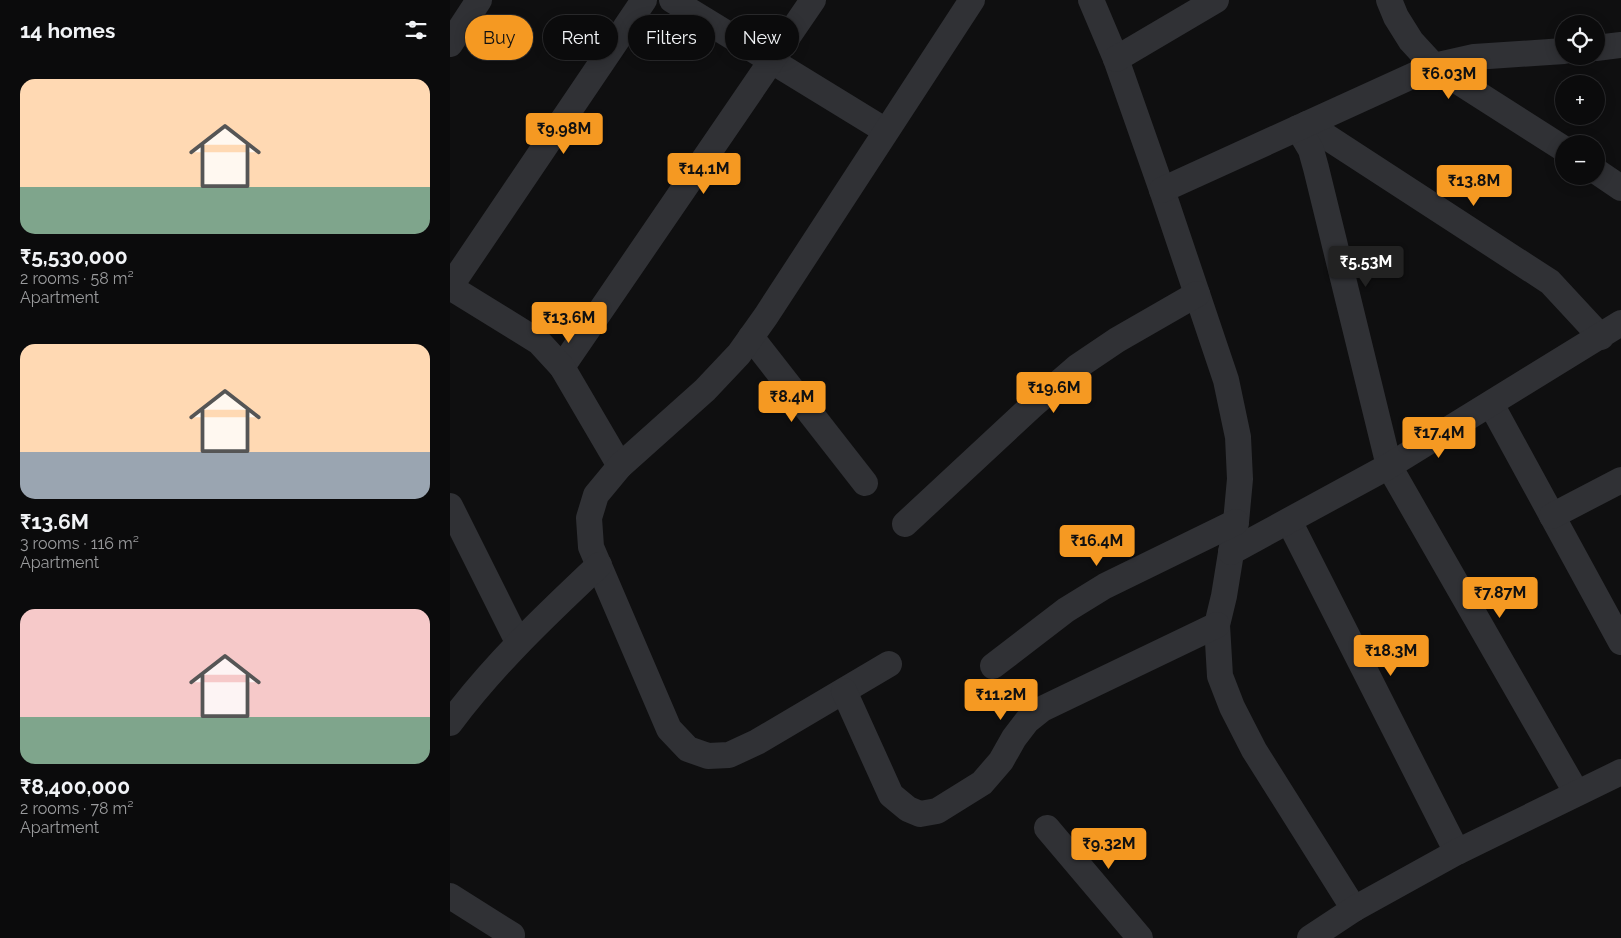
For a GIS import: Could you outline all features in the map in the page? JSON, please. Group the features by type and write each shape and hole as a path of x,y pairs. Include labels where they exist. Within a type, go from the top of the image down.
{"street":[{"path":"450,44 478,0"},
{"path":"620,466 562,367 539,342 450,287 644,0"},
{"path":"672,0 886,131"},
{"path":"562,367 813,0"},
{"path":"889,664 757,742 729,755 708,756 688,749 669,729 591,547 589,518 596,495 620,466 705,390 740,354 972,0"},
{"path":"1091,0 1116,60 1226,380 1238,437 1240,479 1236,522 1224,596 1217,625 1220,676 1232,707 1254,750 1354,909"},
{"path":"1116,60 1216,0"},
{"path":"1388,0 1411,41 1434,66 1555,143"},
{"path":"1605,47 1621,45"},
{"path":"1162,190 1434,66 1474,57 1555,52"},
{"path":"1231,552 1389,466 1611,330 1550,282 1303,126"},
{"path":"1303,126 1316,168 1389,466 1576,792"},
{"path":"1605,176 1621,188"},
{"path":"905,524 1032,406 1077,367 1117,340 1197,294"},
{"path":"751,337 865,483"},
{"path":"1491,404 1552,516 1611,601 1621,642"},
{"path":"1552,516 1621,480"},
{"path":"450,506 518,642"},
{"path":"1288,521 1457,852"},
{"path":"993,666 1066,610 1105,586 1236,522"},
{"path":"450,723 472,694 518,642 599,565"},
{"path":"844,690 892,795 908,810 920,814 937,811 982,783 1001,761 1014,738 1027,721 1042,709 1217,625"},
{"path":"1310,938 1354,909 1457,852 1576,792 1621,772"},
{"path":"1047,828 1140,938"},
{"path":"450,896 512,935"}]}
